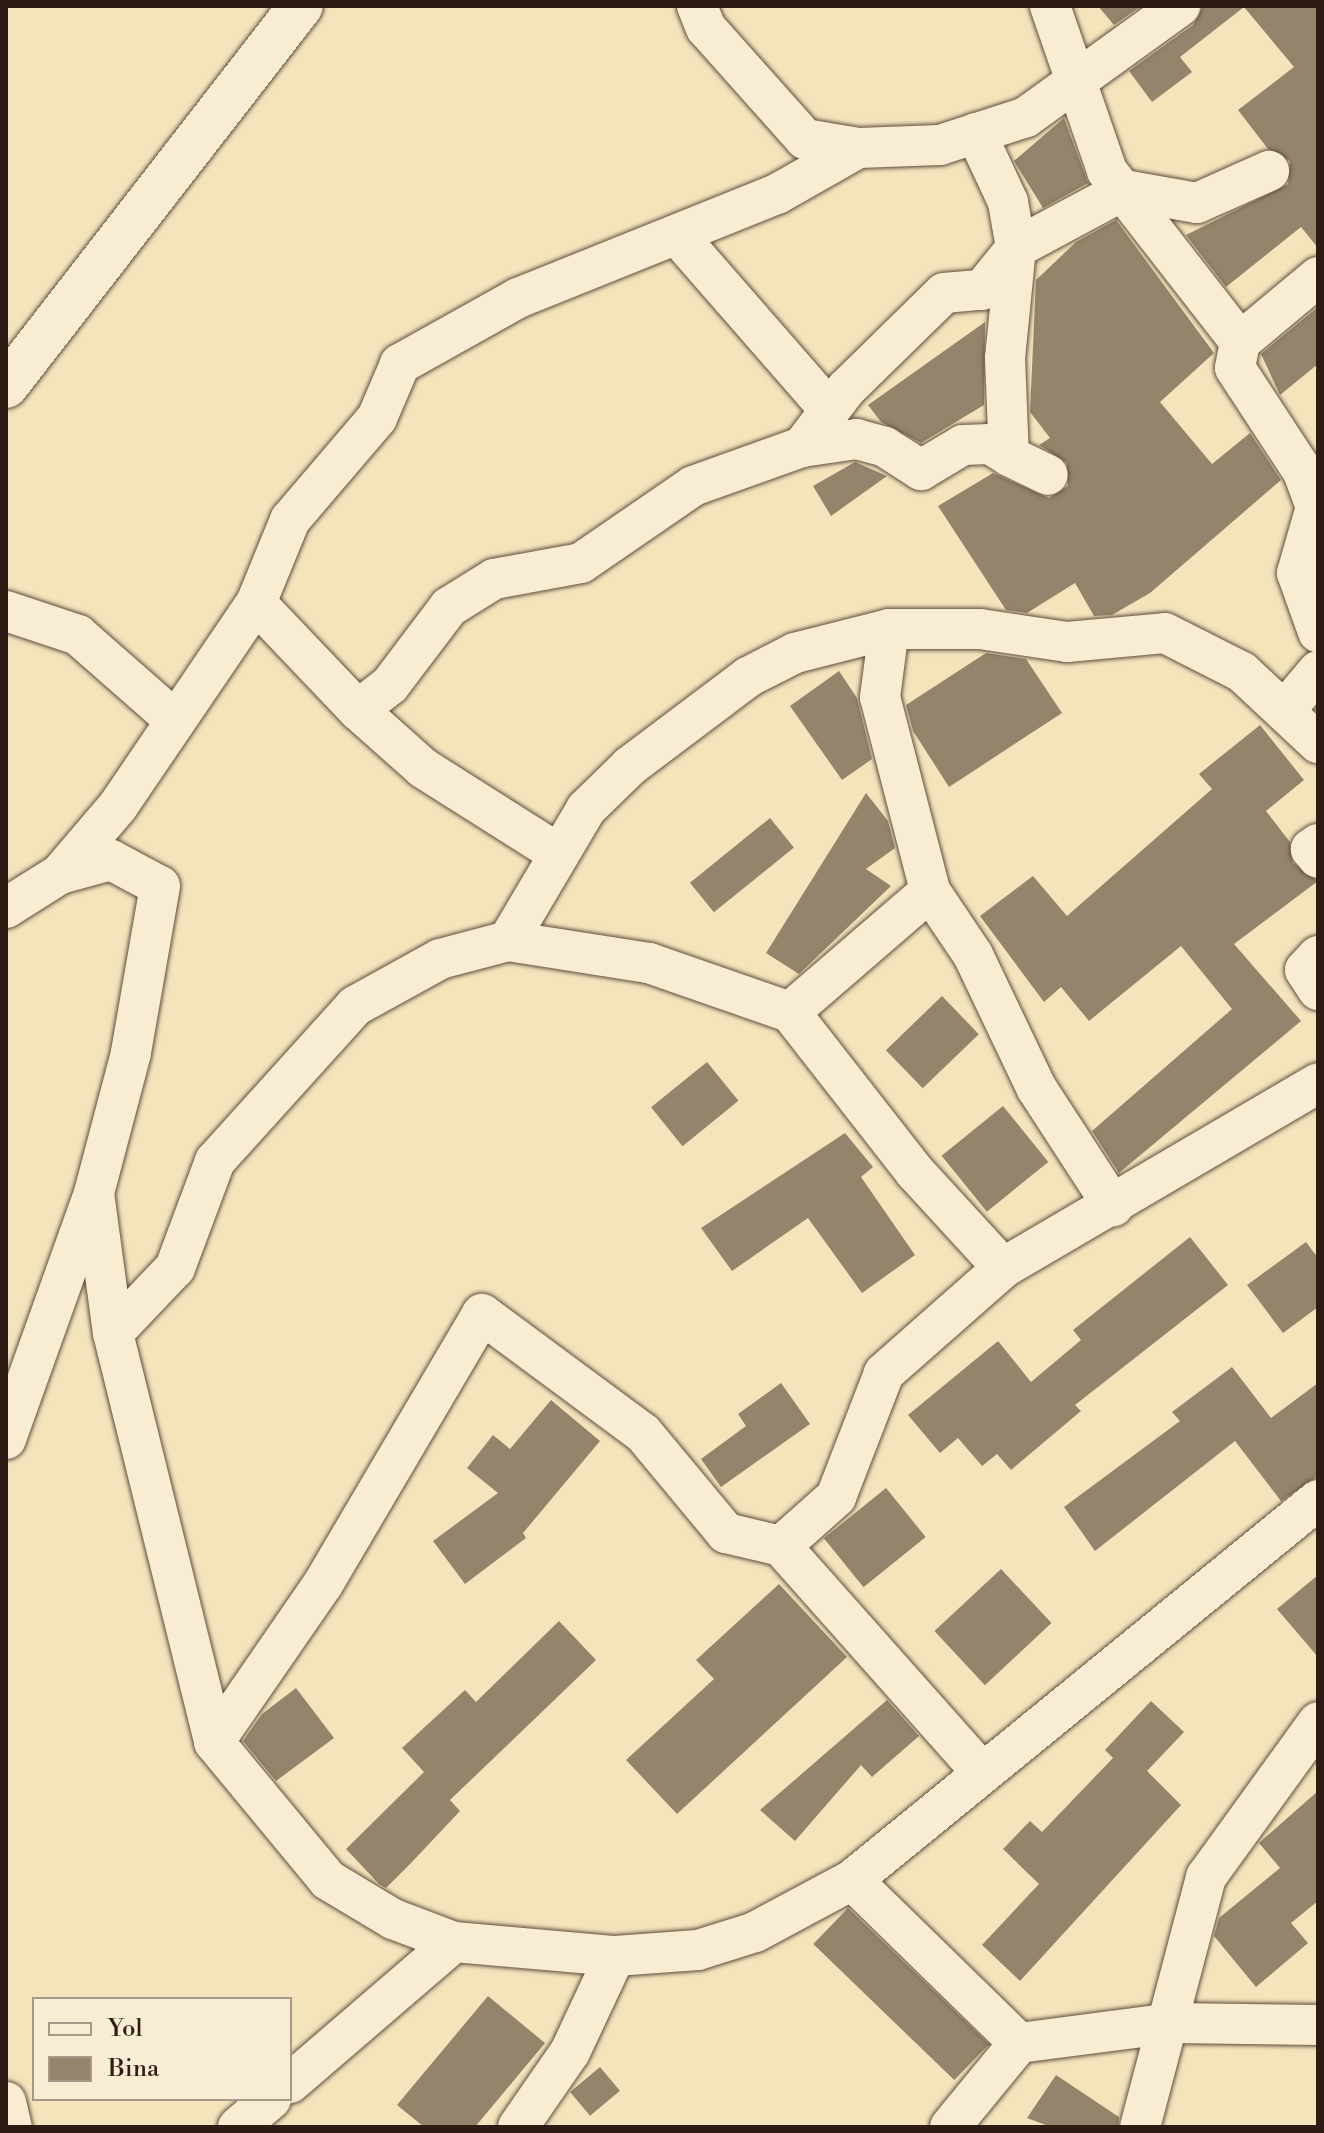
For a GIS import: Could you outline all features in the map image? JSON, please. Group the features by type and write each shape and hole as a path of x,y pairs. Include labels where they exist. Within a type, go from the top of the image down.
{"street":[{"path":"6,386 301,6"},
{"path":"697,6 706,28 805,139 858,148 940,145 1026,117 1180,6"},
{"path":"1050,6 1107,171 1240,342"},
{"path":"976,133 1008,202 1016,248 1005,358 1009,456"},
{"path":"60,874 176,721 256,603 290,520 377,418 400,364 518,298 678,236 858,148"},
{"path":"802,447 830,410 944,293 982,290 1016,248 1124,190 1197,203 1269,171"},
{"path":"678,236 830,410"},
{"path":"1318,277 1240,342 1235,368 1241,384 1303,472 1316,507 1297,573 1318,632"},
{"path":"358,710 390,685 449,607 494,579 581,563 693,486 802,447 856,439 885,447 921,470 963,445 990,444 1048,475"},
{"path":"256,603 358,710 423,768 559,854"},
{"path":"6,611 78,635 176,721"},
{"path":"889,629 880,697 930,891 973,955 1037,1089 1113,1206"},
{"path":"508,941 586,809 630,766 748,677 795,653 889,629 980,629 1067,642 1165,633 1242,672 1286,709 1318,743"},
{"path":"1286,709 1318,671"},
{"path":"1318,844 1311,849 1318,858"},
{"path":"6,908 60,874 111,860 160,886 131,1053 94,1193 21,1342 6,1439"},
{"path":"790,1012 930,891"},
{"path":"113,1333 175,1268 215,1161 355,1006 440,959 508,941 649,963 790,1012 915,1172 1003,1268"},
{"path":"1318,956 1305,970 1318,990"},
{"path":"781,1546 836,1497 884,1373 1003,1268 1318,1083"},
{"path":"94,1193 113,1333 214,1742 328,1880 393,1919 454,1942 615,1956 698,1950 755,1932 852,1880 980,1770 1318,1500"},
{"path":"214,1742 323,1584 482,1314 643,1433 726,1533 781,1546 980,1770"},
{"path":"1140,2127 1172,2023 1187,1934 1206,1877 1318,1722"},
{"path":"852,1880 1019,2043"},
{"path":"292,2081 454,1942"},
{"path":"518,2127 570,2052 615,1956"},
{"path":"950,2127 1019,2043 1172,2023 1318,2025"},
{"path":"238,2127 269,2101"},
{"path":"6,2102 12,2127"}],"building":[{"path":"1098,6 1141,6 1114,25"},
{"path":"1203,6 1318,6 1318,248 1301,227 1226,287 1186,235 1288,184 1290,161 1268,149 1238,110 1294,67 1244,7 1180,57 1192,72 1152,102 1129,71 1193,25"},
{"path":"1064,118 1088,183 1043,208 1014,161"},
{"path":"1116,220 1214,353 1160,402 1212,464 1250,433 1281,480 1150,593 1112,615 1094,616 1075,583 1027,613 1006,610 938,506 993,473 1049,498 1068,486 1067,463 1039,445 1050,438 1030,412 1036,280 1076,242"},
{"path":"1318,307 1318,364 1280,395 1261,354"},
{"path":"985,322 984,405 921,443 881,422 868,405"},
{"path":"855,462 887,476 831,516 813,486"},
{"path":"986,653 1026,659 1062,713 949,787 913,731 906,705"},
{"path":"839,671 857,698 872,759 842,780 790,706"},
{"path":"1260,725 1304,780 1266,811 1290,842 1293,863 1318,881 1234,944 1301,1021 1119,1173 1092,1131 1232,1009 1181,946 1089,1021 1061,987 1044,1002 980,916 1033,876 1067,916 1212,789 1199,774"},
{"path":"866,793 888,821 895,848 866,869 891,886 799,974 766,953"},
{"path":"770,818 794,848 714,912 690,883"},
{"path":"942,996 979,1034 923,1088 886,1050"},
{"path":"707,1062 738,1101 683,1146 651,1107"},
{"path":"1003,1106 1048,1162 987,1212 942,1156"},
{"path":"845,1133 873,1167 861,1177 915,1255 862,1293 808,1218 732,1271 701,1228"},
{"path":"1190,1237 1228,1285 1075,1405 1081,1411 1011,1470 997,1454 982,1466 958,1438 940,1453 908,1415 998,1341 1031,1382 1081,1340 1073,1330"},
{"path":"1306,1242 1318,1258 1318,1307 1283,1333 1247,1285"},
{"path":"1232,1367 1271,1418 1318,1383 1318,1476 1281,1501 1235,1441 1095,1551 1064,1507 1180,1421 1172,1412"},
{"path":"781,1383 810,1424 721,1487 701,1459 746,1426 738,1414"},
{"path":"551,1400 600,1441 523,1533 526,1538 465,1584 433,1541 498,1493 467,1468 493,1435 510,1449"},
{"path":"886,1488 926,1537 863,1587 824,1538"},
{"path":"1001,1569 1051,1623 985,1685 934,1631"},
{"path":"1318,1575 1318,1657 1277,1609"},
{"path":"779,1584 847,1657 677,1814 626,1760 714,1679 696,1660"},
{"path":"559,1621 596,1660 450,1800 460,1811 411,1863 386,1888 379,1884 346,1849 424,1772 402,1748 465,1690 476,1702"},
{"path":"296,1688 334,1738 276,1781 243,1741 262,1714"},
{"path":"887,1700 919,1736 872,1777 861,1765 795,1841 760,1810"},
{"path":"1151,1701 1184,1732 1147,1771 1181,1805 1020,1981 982,1945 1039,1884 1003,1849 1030,1821 1042,1832 1113,1758 1105,1750"},
{"path":"1318,1791 1318,1901 1291,1923 1308,1943 1256,1987 1214,1936 1219,1918 1280,1868 1259,1843"},
{"path":"848,1908 989,2044 954,2080 813,1944"},
{"path":"488,1996 545,2043 475,2127 424,2127 397,2105"},
{"path":"600,2067 620,2091 590,2116 570,2092"},
{"path":"1056,2075 1119,2117 1118,2127 1051,2127 1027,2118"}]}
